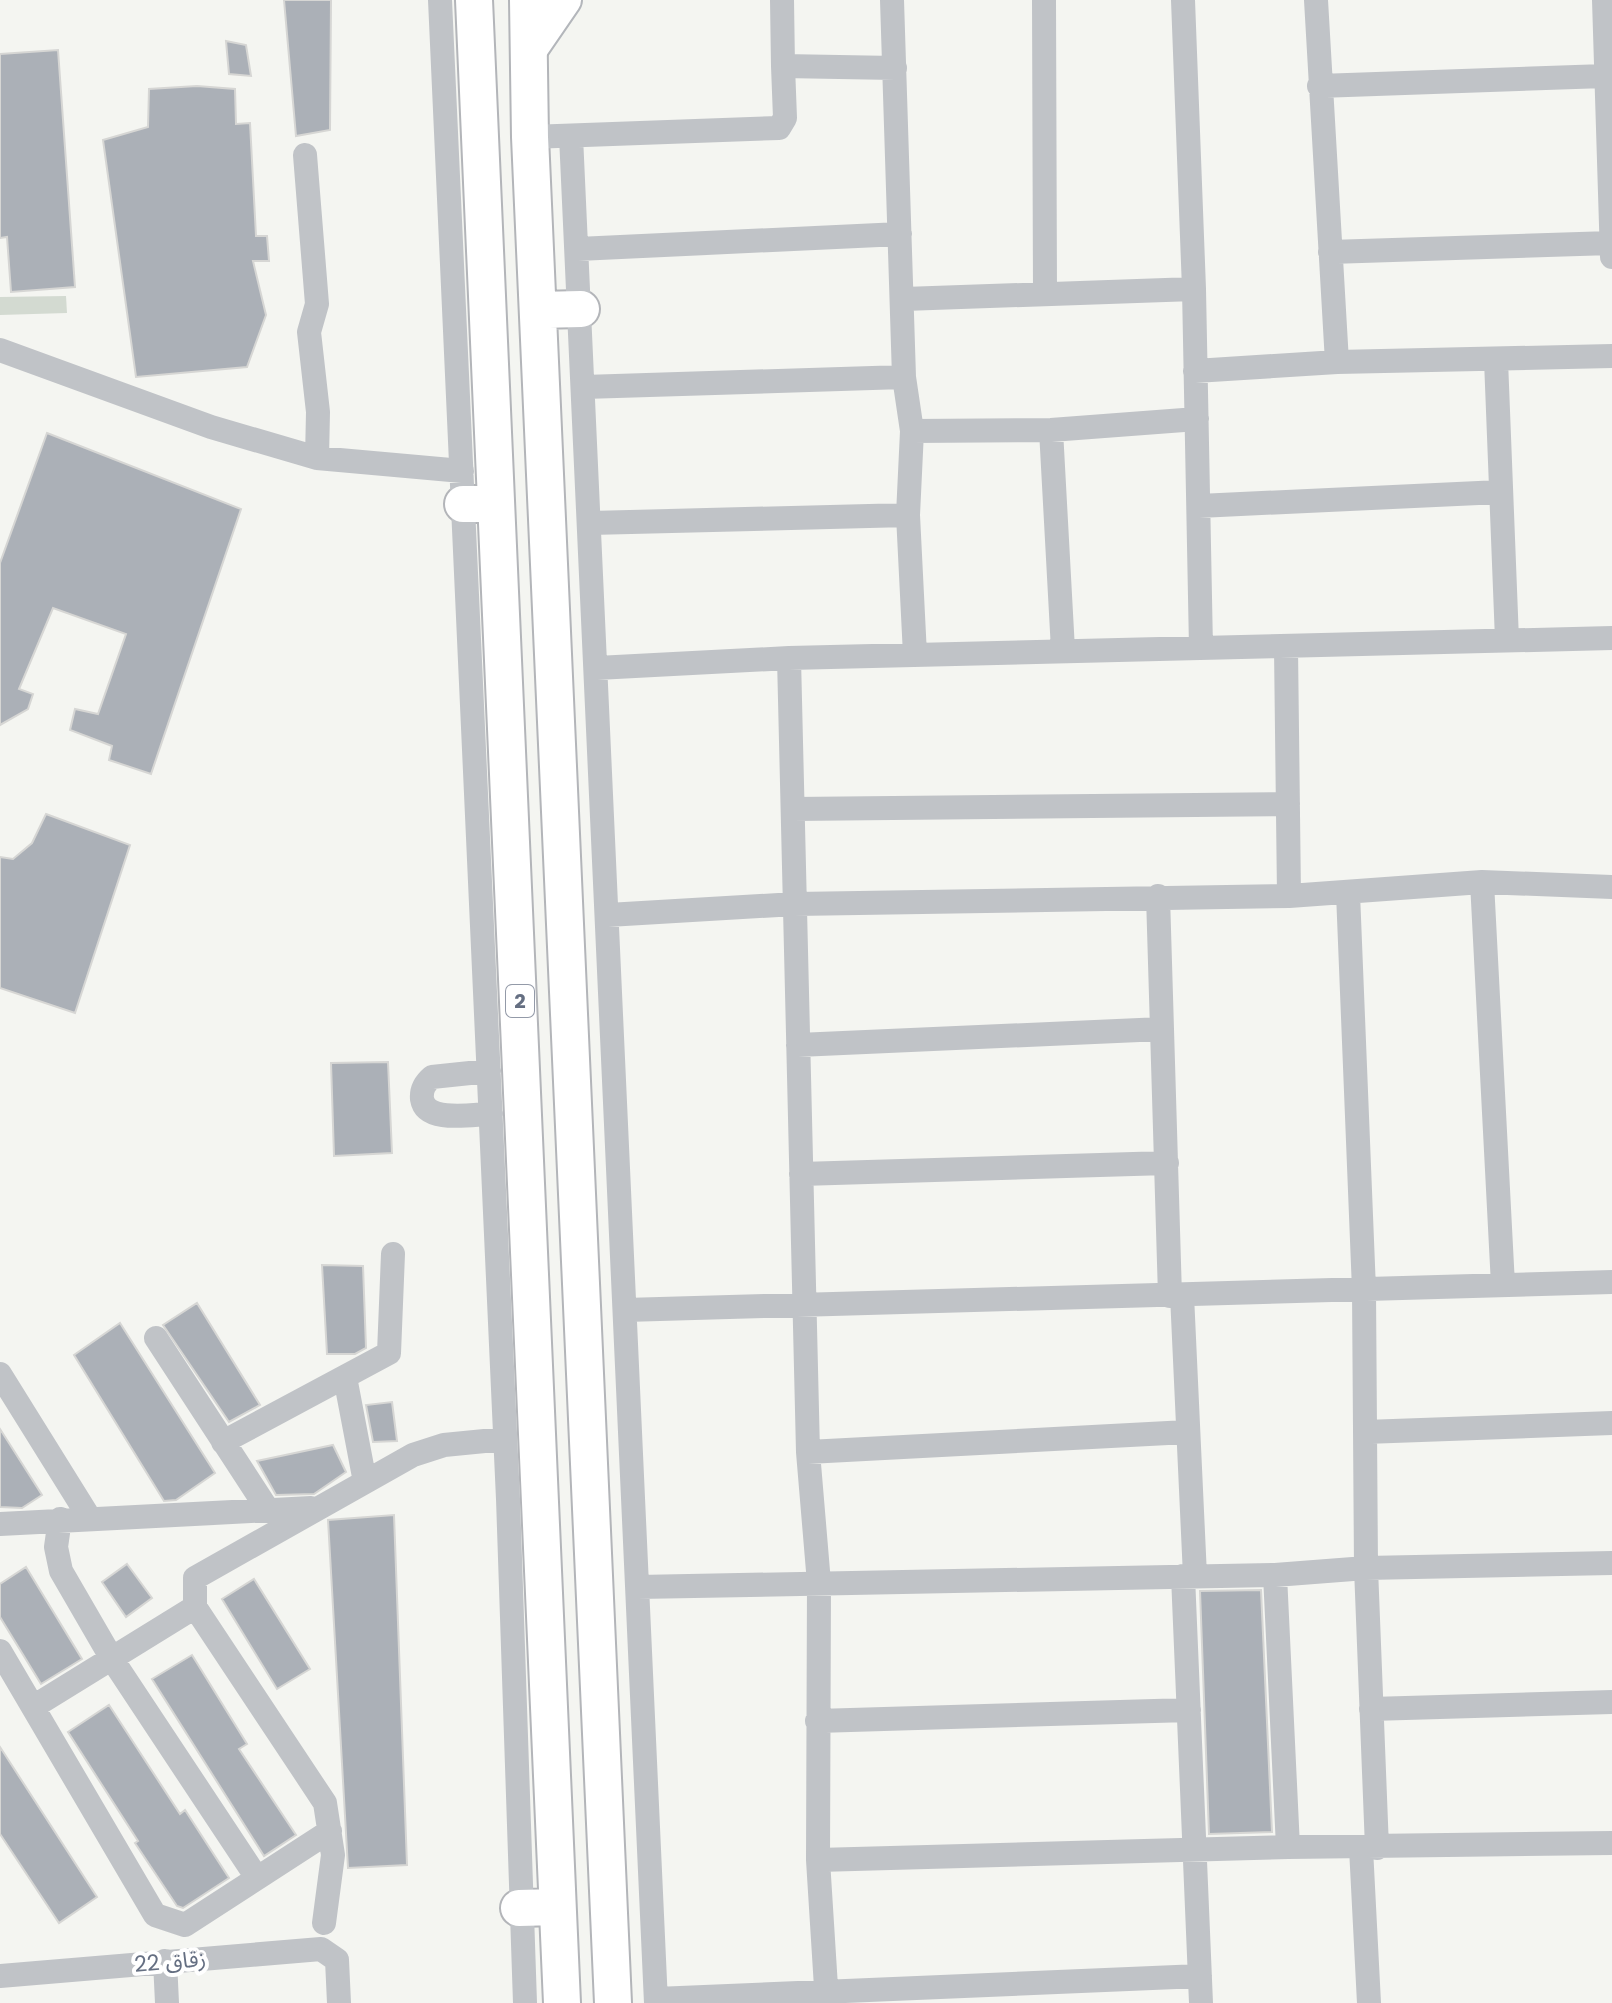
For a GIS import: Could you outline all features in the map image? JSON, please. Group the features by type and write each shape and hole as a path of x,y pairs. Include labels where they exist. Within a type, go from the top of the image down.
{"highway":[{"name":"2","path":"474,0 474,493 517,918 562,2003"},
{"name":"2","path":"528,0 530,137 563,918 613,2003"},
{"path":"538,310 581,309"},
{"path":"517,918 563,918"},
{"path":"519,1908 557,1907"}],"main road":[{"path":"530,51 565,0"}],"street":[{"path":"440,0 474,493 489,1071 525,2003"},
{"path":"530,137 779,128 785,118 782,0"},
{"path":"892,0 904,299 904,377 912,431 908,515 915,655"},
{"path":"1044,0 1045,293"},
{"path":"1183,0 1194,289 1201,648"},
{"path":"1316,0 1337,362"},
{"path":"1604,0 1612,257"},
{"path":"783,66 895,68"},
{"path":"1319,86 1605,76"},
{"path":"571,136 656,2001 827,1998 1200,1976"},
{"path":"305,155 317,304 309,332 318,412 317,458"},
{"path":"578,249 900,234"},
{"path":"1330,252 1611,243"},
{"path":"904,299 1194,289"},
{"path":"0,350 211,427 317,458 474,493"},
{"path":"1195,371 1337,362 1612,356"},
{"path":"1496,360 1507,640"},
{"path":"584,387 904,377"},
{"path":"912,431 1051,430 1197,419"},
{"path":"1051,430 1063,650"},
{"path":"1199,506 1500,492"},
{"path":"590,523 908,515"},
{"path":"597,668 789,658 1612,638"},
{"path":"1286,648 1289,896"},
{"path":"789,658 808,1452 819,1583 818,1860 827,1998"},
{"path":"793,809 1288,804"},
{"path":"608,915 795,904 1289,896 1482,882 1612,887"},
{"path":"1482,882 1503,1285"},
{"path":"1348,893 1364,1290 1366,1568 1371,1709 1369,2003"},
{"path":"1158,896 1167,1163 1187,1432 1189,1710 1201,2003"},
{"path":"798,1045 1162,1029"},
{"path":"489,1071 432,1077 422,1089 422,1097 424,1105 437,1114 491,1114"},
{"path":"801,1174 1167,1163"},
{"path":"223,1442 389,1353 393,1254"},
{"path":"625,1310 1612,1282"},
{"path":"156,1338 268,1510"},
{"path":"0,1374 89,1517"},
{"path":"345,1377 365,1482"},
{"path":"1365,1432 1612,1423"},
{"path":"808,1452 1187,1432"},
{"path":"324,1923 333,1855 325,1803 195,1607 195,1578 317,1508 433,1448 505,1439"},
{"path":"2,1521 317,1508"},
{"path":"60,1519 56,1547 61,1571 112,1659 257,1878"},
{"path":"638,1587 1275,1575 1366,1568 1612,1563"},
{"path":"1275,1575 1288,1847"},
{"path":"33,1707 195,1607"},
{"path":"0,1651 155,1915 185,1925 330,1831"},
{"path":"1371,1709 1612,1702"},
{"path":"817,1721 1189,1710"},
{"path":"818,1860 1196,1852 1288,1847 1612,1843"},
{"name":"زقاق 22","path":"0,1976 321,1949 337,1960 339,2003"},
{"path":"165,1961 167,2003"}],"shaded area":[{"path":"66,296 67,313 0,315 0,297"}],"building":[{"path":"284,0 331,0 330,130 296,136"},
{"path":"226,41 246,45 251,76 229,74"},
{"path":"58,50 75,287 11,292 7,237 0,238 0,54"},
{"path":"197,86 235,89 236,124 250,123 256,236 267,236 269,261 253,261 266,315 247,367 136,377 103,140 148,127 149,89"},
{"path":"47,433 241,509 151,774 109,760 112,746 70,730 75,709 98,714 126,634 53,608 19,689 33,694 28,709 0,725 0,563"},
{"path":"46,814 130,845 75,1013 0,988 0,857 13,859 32,843"},
{"path":"388,1062 392,1153 334,1156 331,1063"},
{"path":"322,1265 363,1266 366,1348 355,1354 327,1354"},
{"path":"197,1303 260,1405 229,1422 163,1325"},
{"path":"120,1323 215,1473 176,1500 164,1501 74,1355"},
{"path":"392,1402 397,1441 373,1442 366,1405"},
{"path":"0,1429 42,1495 22,1508 0,1507"},
{"path":"333,1445 346,1472 314,1494 276,1495 257,1461"},
{"path":"394,1515 407,1865 348,1868 328,1520"},
{"path":"127,1564 152,1598 126,1617 102,1582"},
{"path":"26,1567 82,1659 41,1684 0,1617 0,1584"},
{"path":"254,1579 310,1669 277,1689 222,1599"},
{"path":"1261,1590 1272,1832 1209,1834 1200,1591"},
{"path":"192,1655 247,1744 239,1749 296,1835 264,1856 152,1679"},
{"path":"109,1705 180,1814 185,1810 229,1878 183,1908 177,1906 135,1843 138,1841 68,1732"},
{"path":"0,1747 97,1897 59,1923 0,1834"}]}
